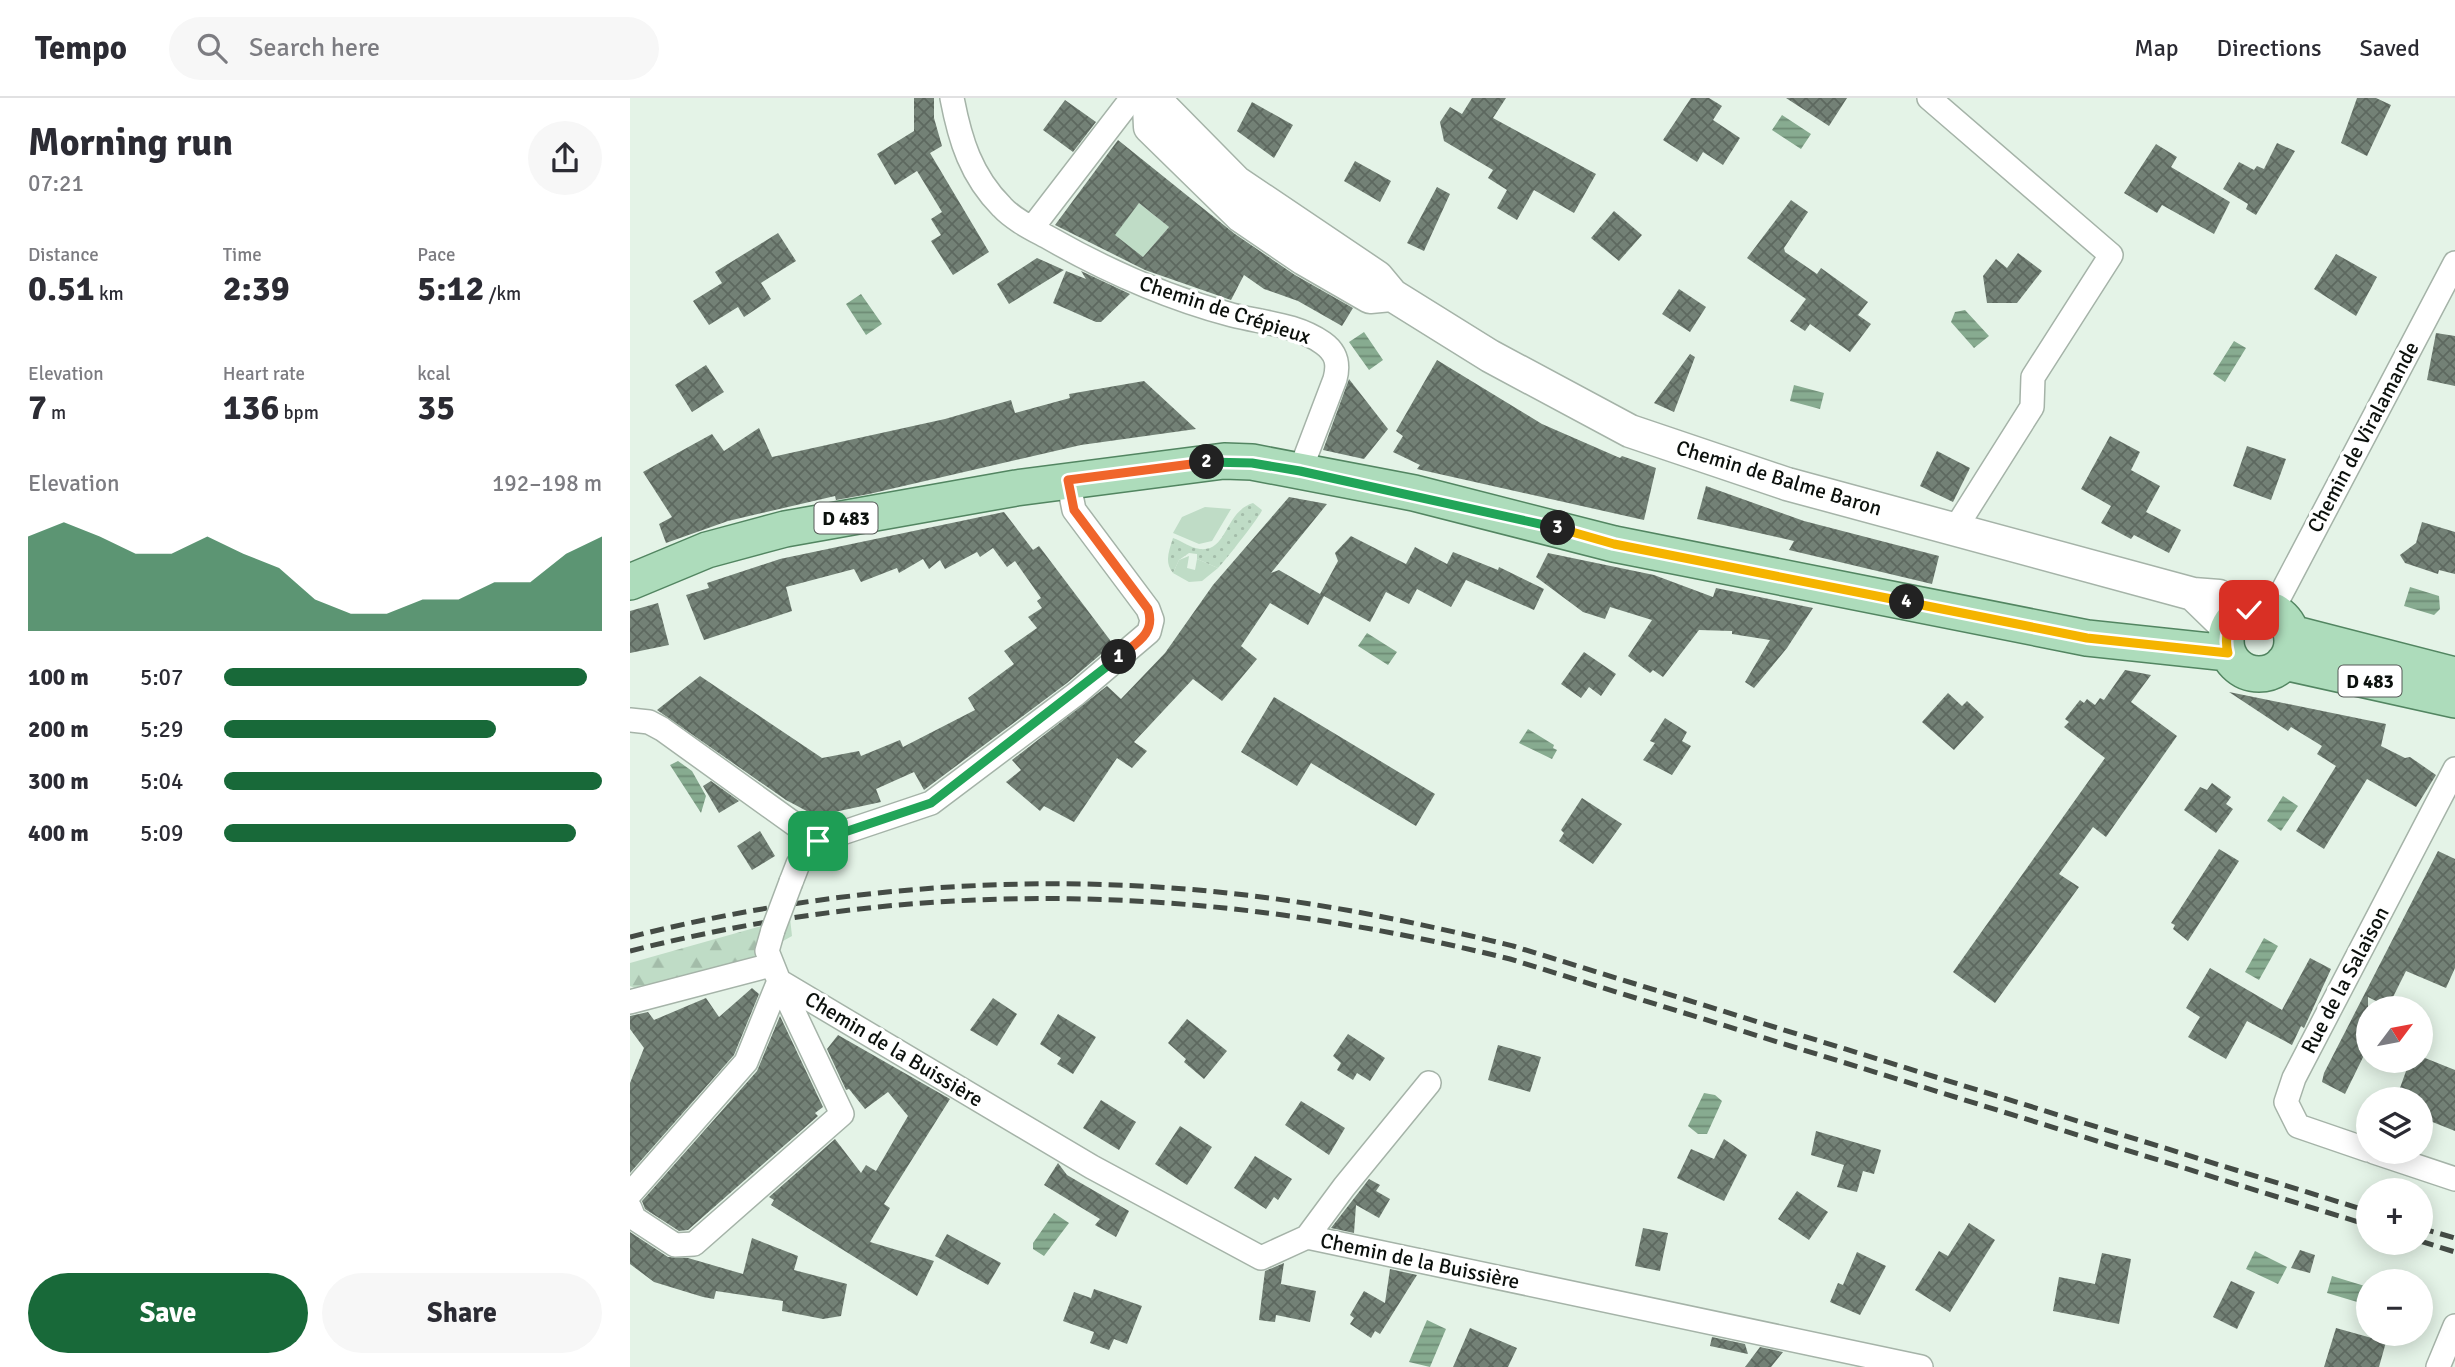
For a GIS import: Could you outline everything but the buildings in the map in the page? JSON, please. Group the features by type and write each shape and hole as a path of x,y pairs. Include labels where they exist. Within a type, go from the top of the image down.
{"main road":[{"name":"D 483","path":"630,582 707,551 785,529 1068,480 1209,461 1252,463 1503,513 1614,544 2087,638 2259,633 2455,675"},
{"name":"D 483","path":"2259,633 2455,700"}],"street":[{"name":"Chemin de Crépieux","path":"952,98 958,132 970,164 985,189 1004,210 1102,267 1162,294 1234,316 1283,326 1325,344 1335,355 1339,366 1300,471"},
{"path":"1929,98 2111,255 2033,377 2032,407 1955,530"},
{"path":"1032,228 1141,101"},
{"name":"Chemin de Balme Baron","path":"1141,101 1165,110 1236,182 1377,277 1392,295 1490,356 1630,431 1787,484 2193,594 2219,596 2259,633"},
{"name":"Chemin de Viralamande","path":"2259,633 2455,262"},
{"path":"630,1208 634,1218 675,1245 694,1244 842,1114 767,951 772,930 798,864 818,841 931,803 1076,694 1149,632 1152,620 1148,609 1074,510 1068,480"},
{"path":"630,720 649,722 662,729 818,841"},
{"name":"Rue de la Salaison","path":"2356,1146 2298,1126 2286,1102 2294,1078 2455,769"},
{"path":"630,1002 775,973"},
{"path":"630,1194 746,1062 775,973"},
{"name":"Chemin de la Buissière","path":"775,973 1091,1167 1261,1258 1307,1237 1921,1367"},
{"path":"1307,1237 1429,1083"},
{"path":"2410,1164 2455,1179"},
{"path":"2438,1367 2455,1326"}],"green space":[{"path":"1139,203 1169,227 1143,257 1120,242 1108,242"},
{"path":"1253,503 1262,510 1260,514 1218,568 1197,559 1197,554 1189,553 1179,560 1173,573 1168,561 1173,538 1196,548 1209,548 1221,538 1236,514"},
{"path":"1205,507 1231,509 1212,541 1199,544 1173,533 1182,517"},
{"path":"1189,556 1187,568 1195,570 1197,559 1218,568 1202,581 1189,582 1173,573 1179,560"},
{"path":"790,918 792,936 742,964 637,989 630,986 630,963"}],"shaded area":[{"path":"1782,115 1811,134 1801,149 1772,130"},
{"path":"861,294 882,324 866,335 846,304"},
{"path":"1965,310 1989,336 1974,348 1951,322 1955,312"},
{"path":"1364,332 1383,360 1369,370 1349,342"},
{"path":"2234,341 2246,348 2225,382 2213,374"},
{"path":"1794,385 1824,393 1820,409 1790,401"},
{"path":"2410,587 2439,596 2440,609 2434,615 2404,606"},
{"path":"1367,633 1397,652 1388,665 1358,646"},
{"path":"1528,729 1554,745 1553,748 1557,750 1552,759 1519,743"},
{"path":"678,761 692,771 706,796 701,813 670,765"},
{"path":"2283,796 2298,806 2281,831 2267,821"},
{"path":"2264,938 2278,946 2259,980 2245,972"},
{"path":"1704,1093 1715,1095 1722,1101 1707,1134 1698,1134 1688,1126"},
{"path":"1054,1213 1069,1223 1044,1256 1033,1249 1033,1243"},
{"path":"2255,1251 2287,1267 2278,1284 2246,1269"},
{"path":"2332,1276 2356,1283 2356,1302 2327,1293"},
{"path":"1427,1320 1446,1329 1430,1367 1409,1362"}],"railway":[{"path":"630,937 774,907 922,889 996,885 1144,886 1293,901 1403,921 1513,946 2356,1207"},
{"path":"630,951 742,926 852,910 962,901 1071,899 1180,904 1289,916 1399,934 1510,959 2356,1221"},
{"path":"2433,1232 2455,1238"},
{"path":"2433,1245 2455,1252"}],"route":[{"path":"818,841 931,803 1076,694 1149,632 1152,620 1148,609 1074,510 1068,480 1209,461 1252,463 1329,476 1503,513 1614,544 2087,638 2228,653 2228,628 2233,620 2249,610"}]}
